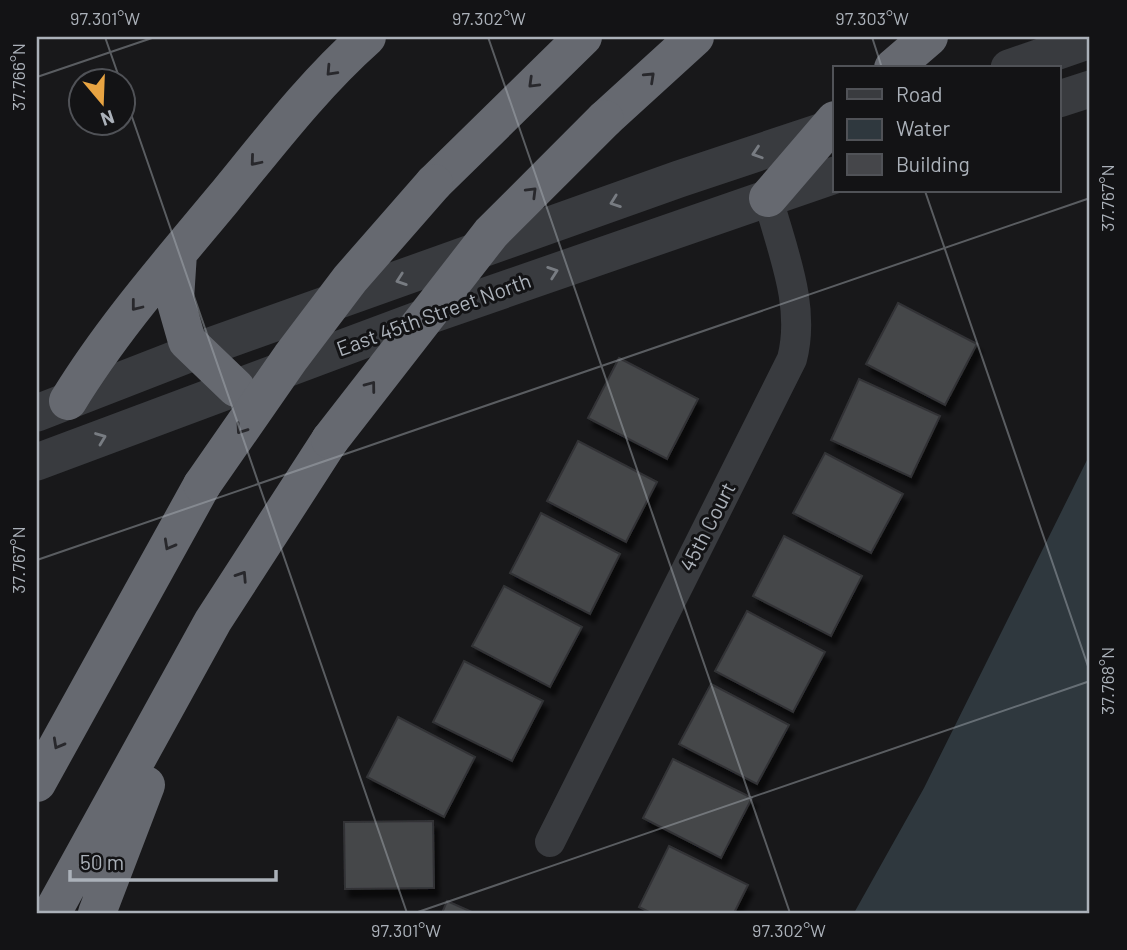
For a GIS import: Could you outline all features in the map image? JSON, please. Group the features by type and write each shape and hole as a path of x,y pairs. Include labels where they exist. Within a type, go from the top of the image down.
{"highway":[{"path":"52,407 92,362 178,253 333,67 367,37"},
{"path":"37,783 202,485 291,357 350,279 434,183 583,37"},
{"path":"52,913 213,621 330,440 491,233 605,119 695,37"},
{"path":"895,66 929,37"},
{"path":"768,198 830,126"},
{"path":"178,253 175,299 187,341 236,388"},
{"path":"96,913 213,621"}],"street":[{"path":"1015,66 1090,40"},
{"path":"1060,99 1090,89"},
{"name":"East 45th Street North","path":"52,407 199,350 830,126"},
{"name":"East 45th Street North","path":"37,463 441,312 833,176"},
{"name":"45th Court","path":"550,842 792,359 798,335 797,304 768,198"}],"water":[{"path":"1090,454 1090,913 854,913 924,788"}],"building":[{"path":"898,303 977,344 945,405 866,364"},
{"path":"619,358 698,399 667,459 588,418"},
{"path":"859,379 940,416 911,477 831,440"},
{"path":"578,441 657,482 626,542 547,501"},
{"path":"825,453 903,494 871,553 793,513"},
{"path":"541,513 620,554 590,614 510,573"},
{"path":"784,536 862,576 831,636 753,596"},
{"path":"504,586 582,627 550,687 472,646"},
{"path":"747,611 825,652 793,712 715,671"},
{"path":"464,661 543,701 512,761 433,722"},
{"path":"711,684 789,725 757,784 679,744"},
{"path":"398,717 475,757 444,817 367,777"},
{"path":"673,759 752,798 721,858 643,818"},
{"path":"433,821 434,888 345,889 344,822"},
{"path":"669,846 748,885 734,913 651,913 639,907"},
{"path":"447,901 474,913 442,913"}]}
